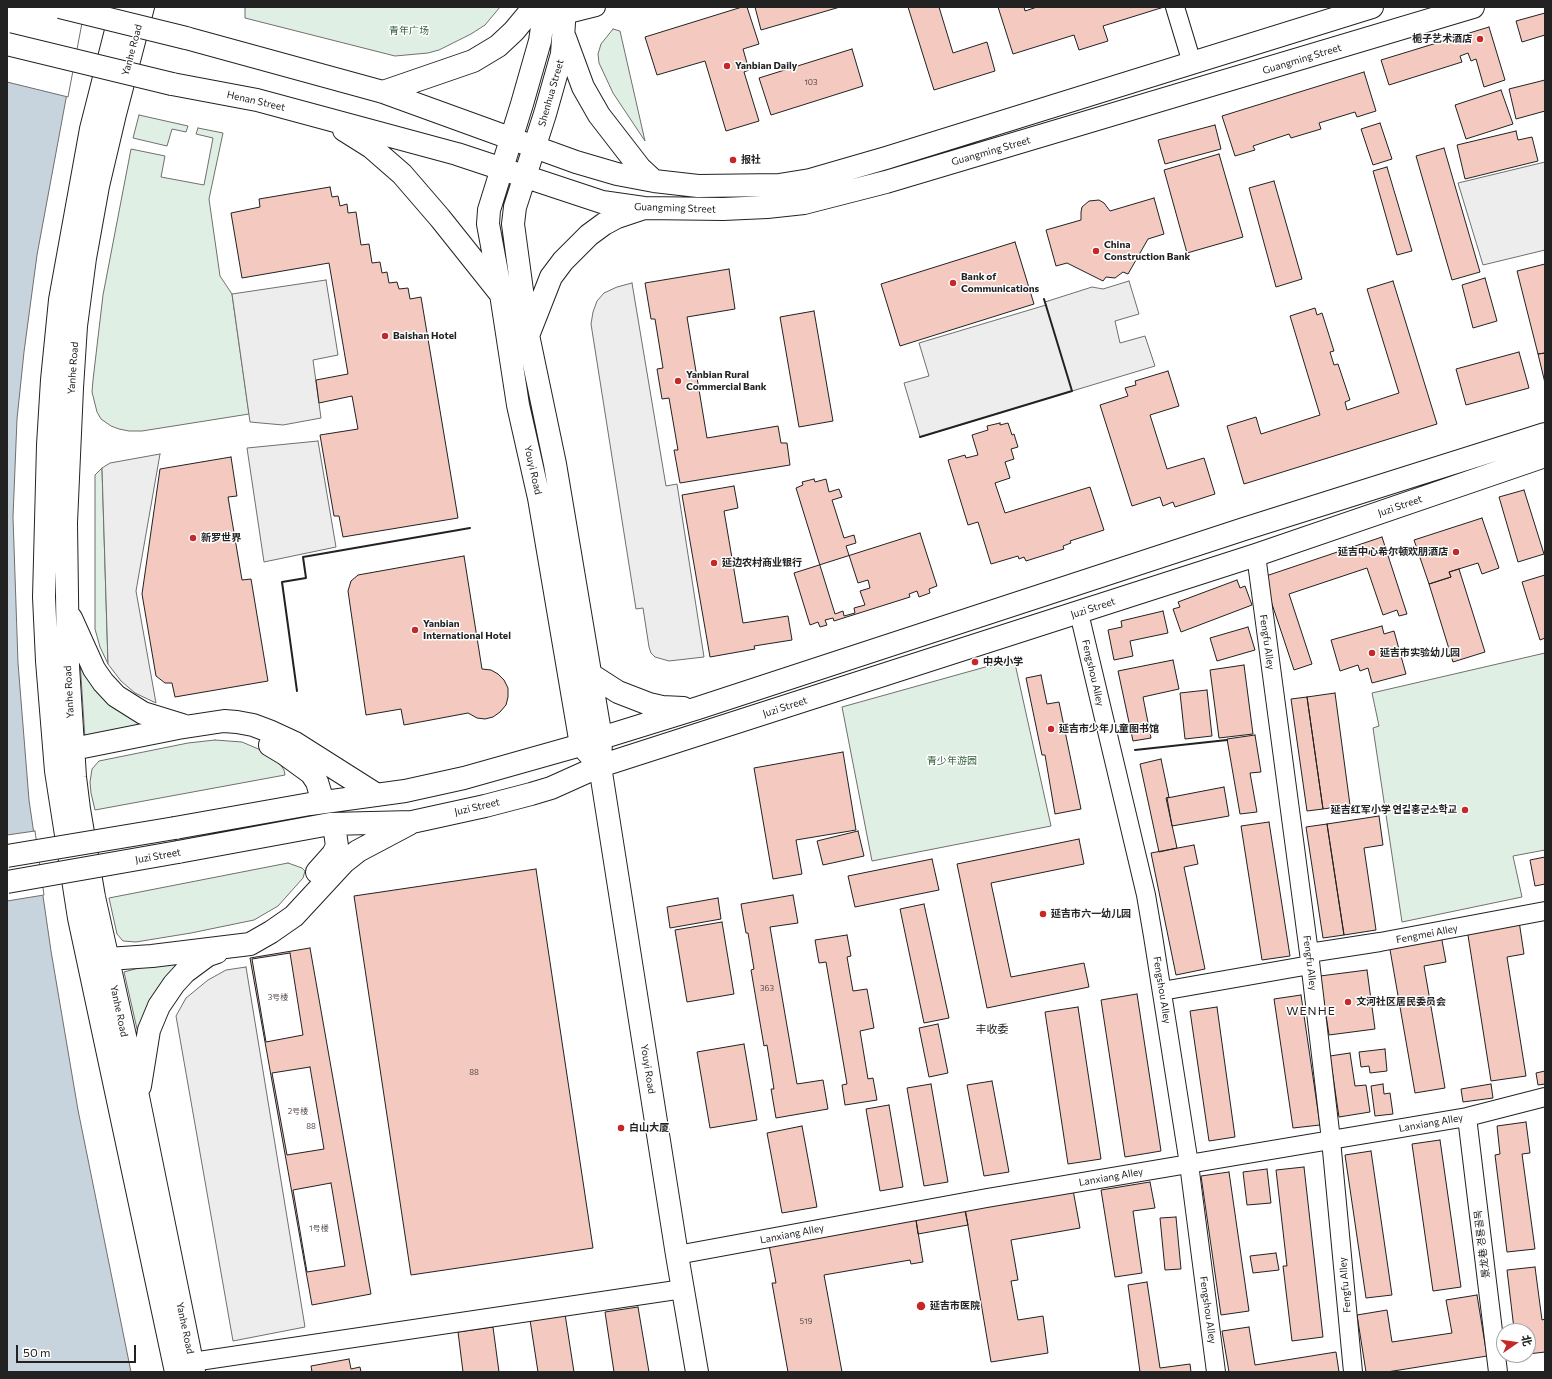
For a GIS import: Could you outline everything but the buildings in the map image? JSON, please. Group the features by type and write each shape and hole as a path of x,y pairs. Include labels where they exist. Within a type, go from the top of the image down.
{"main road":[{"path":"60,7 186,38 383,92 576,162 617,174 654,181 698,186 779,185 810,180 886,158 1372,7"},
{"name":"Yanhe Road","path":"122,7 91,129 60,300 55,344 48,453 44,597 47,654 64,756 79,918 97,956 138,1099 188,1369"},
{"name":"Yanhe Road","path":"64,756 68,666 66,523 69,446 80,293 85,258 103,164 143,7"},
{"path":"383,92 473,61 498,46 534,7"},
{"name":"Guangming Street","path":"502,168 602,202 644,208 723,209 768,207 804,203 844,194 1185,94 1473,7"},
{"path":"502,168 540,41 559,16"},
{"path":"559,16 583,88 599,115 640,168 654,181"},
{"name":"Shenhua Street","path":"524,176 562,54 559,16"},
{"name":"Henan Street","path":"7,44 172,84 257,100 457,154 502,168"},
{"path":"326,119 371,147 402,174 440,218 501,294"},
{"name":"Youyi Road","path":"502,168 489,210 488,224 501,294 518,405 591,742 600,766 677,1255 697,1372"},
{"name":"Youyi Road","path":"524,176 515,207 513,224 528,335 555,464 590,674 591,742"},
{"path":"528,335 551,277 563,261 589,235 604,224 617,217 644,208"},
{"path":"7,856 323,802 405,791 464,778 591,742 698,708 1228,534 1545,434"},
{"name":"Juzi Street","path":"7,882 330,824 412,822 531,794 551,788 600,766 1256,555 1545,456"},
{"path":"67,610 94,668 103,682 116,696 143,713 160,719 190,726"},
{"path":"590,674 618,692 649,704 662,707 698,708"},
{"path":"64,756 190,726 224,721 237,722 253,725 269,731 316,756 377,795"},
{"path":"64,756 171,739 226,733 252,738 268,744 285,754 309,772 317,782 323,802"},
{"path":"97,956 152,956 250,944 284,924 302,909 344,862 358,852 412,822"},
{"path":"97,956 240,931 252,927 277,914 333,854 337,846 337,838 330,824"},
{"path":"138,1099 149,1030 159,1006 174,984 185,972 208,955 229,947"},
{"name":"Yanhe Road","path":"97,956 114,1079 188,1369"}],"street":[{"path":"559,16 596,7"},
{"path":"1175,7 1192,63"},
{"name":"Fengfu Alley","path":"1256,555 1310,959 1331,1140 1353,1372"},
{"name":"Fengshou Alley","path":"1079,613 1146,895 1189,1164 1216,1372"},
{"name":"Fengmei Alley","path":"1162,991 1310,959 1380,942 1545,911"},
{"name":"Lanxiang Alley","path":"677,1255 987,1198 1467,1117 1545,1097"},
{"name":"景龙巷 경룡골목","path":"1467,1117 1498,1372"},
{"path":"188,1369 684,1289"}],"green space":[{"name":"青年广场","path":"245,7 500,7 485,25 471,34 439,50 428,53 395,56 245,18"},
{"path":"613,29 620,31 645,141 613,93 599,63 598,54 601,44"},
{"path":"139,115 188,126 186,132 172,129 167,146 133,138"},
{"path":"198,128 223,133 209,199 220,276 232,294 249,414 142,431 119,429 111,426 101,419 97,412 92,392 103,295 131,149 165,156 161,177 204,185 213,138 196,134"},
{"path":"102,468 108,664 100,647 95,629 95,475"},
{"name":"延吉红军小学 연길홍군소학교","path":"1545,653 1545,850 1513,856 1522,897 1402,922 1373,728 1379,726 1372,693"},
{"name":"青少年游园","path":"1014,659 1051,826 872,861 842,707"},
{"path":"80,661 152,724 85,739"},
{"path":"215,740 242,742 263,751 279,762 285,775 95,810 90,782 92,769 99,761 188,743"},
{"path":"288,863 302,868 305,871 303,878 278,906 254,920 191,933 136,942 123,941 117,934 109,898"},
{"path":"195,958 140,1042 124,972 146,966"}],"shaded area":[{"path":"7,7 83,7 37,255 17,419 13,517 18,663 29,800 51,951 78,1110 131,1372 7,1372"},
{"path":"1545,162 1545,250 1483,265 1458,183"},
{"path":"326,280 338,355 313,360 321,418 283,425 250,422 232,294"},
{"path":"1129,281 1139,314 1115,321 1120,343 1145,336 1155,366 920,437 904,383 929,376 919,343 1046,305 1045,302 1092,287 1103,289"},
{"path":"632,283 666,486 677,484 704,657 669,661 655,657 651,653 649,647 643,608 636,609 591,324 597,301 604,293 617,287"},
{"path":"318,441 336,547 264,562 247,448"},
{"path":"160,454 136,591 156,703 135,693 121,681 108,664 102,468 110,463"},
{"path":"246,967 305,1327 233,1341 176,1016 186,998 208,980 226,970"}],"pier":[{"path":"7,7 85,7 68,97 7,82"},
{"path":"35,831 44,895 7,901 7,835"}],"wall":[{"path":"920,437 1072,391 1044,299"},
{"path":"297,691 282,582 306,578 303,557 470,528"},
{"path":"1135,750 1227,740"}],"place":[{"name":"栀子艺术酒店","path":"1480,39"},
{"name":"Yanbian Daily","path":"727,66"},
{"name":"报社","path":"733,160"},
{"name":"China Construction Bank","path":"1096,251"},
{"name":"Bank of Communications","path":"953,283"},
{"name":"Baishan Hotel","path":"385,336"},
{"name":"Yanbian Rural Commercial Bank","path":"678,381"},
{"name":"新罗世界","path":"193,538"},
{"name":"延吉中心希尔顿欢朋酒店","path":"1456,552"},
{"name":"延边农村商业银行","path":"714,563"},
{"name":"Yanbian International Hotel","path":"415,630"},
{"name":"延吉市实验幼儿园","path":"1372,653"},
{"name":"中央小学","path":"975,662"},
{"name":"延吉市少年儿童图书馆","path":"1051,729"},
{"name":"延吉红军小学 연길홍군소학교","path":"1465,810"},
{"name":"延吉市六一幼儿园","path":"1043,914"},
{"name":"文河社区居民委员会","path":"1348,1002"},
{"name":"白山大厦","path":"621,1128"},
{"name":"延吉市医院","path":"921,1306"}],"district":[{"name":"WENHE","path":"1311,1011"},
{"name":"丰收委","path":"992,1029"}]}
